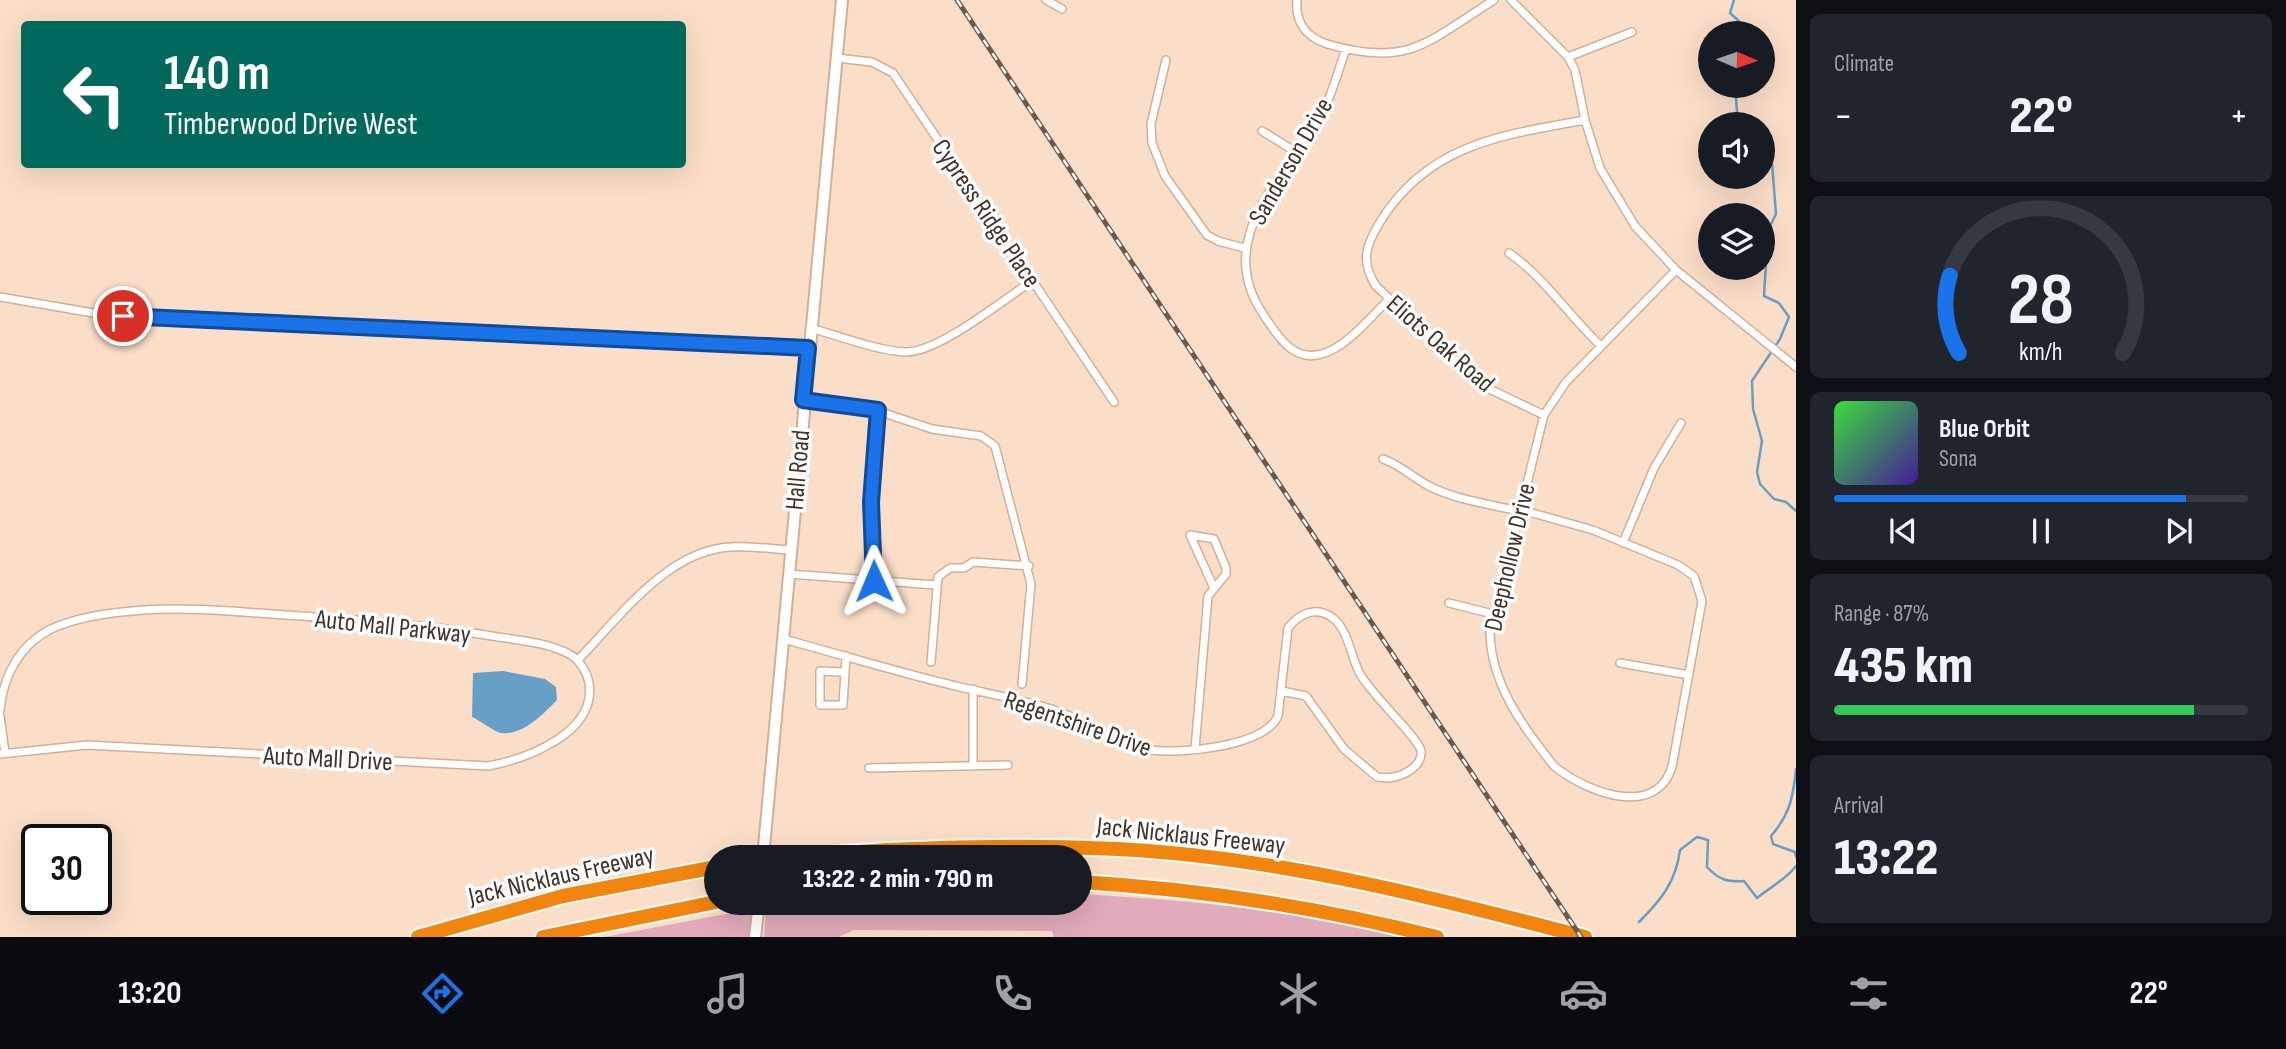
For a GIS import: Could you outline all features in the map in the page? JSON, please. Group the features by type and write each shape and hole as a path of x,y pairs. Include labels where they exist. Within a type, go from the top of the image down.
{"highway":[{"name":"Jack Nicklaus Freeway","path":"1092,849 1171,854 1355,882 1585,937"},
{"name":"Jack Nicklaus Freeway","path":"418,937 563,896 704,869"},
{"path":"1092,884 1201,894 1353,918 1437,937"},
{"path":"542,937 704,904"}],"main road":[{"name":"Hall Road","path":"764,845 803,400 842,0"},
{"path":"756,933 758,915"}],"street":[{"path":"1046,0 1062,9"},
{"path":"1297,0 1296,13 1307,33 1319,41 1346,50 1374,55 1403,52 1429,41 1493,0"},
{"path":"1511,0 1568,57 1579,85 1591,144 1613,192 1635,226 1676,270 1796,368"},
{"path":"1568,57 1632,32"},
{"name":"Sanderson Drive","path":"1346,50 1326,104 1253,220 1244,248 1244,276 1255,302 1278,337 1299,353 1328,354 1389,299"},
{"name":"Cypress Ridge Place","path":"837,58 872,62 893,73 1114,402"},
{"path":"1166,61 1151,124 1157,161 1207,235 1244,248"},
{"name":"Eliots Oak Road","path":"1544,415 1481,384 1389,299 1368,274 1365,249 1398,194 1412,180 1439,162 1482,142 1511,133 1585,120"},
{"path":"1262,131 1296,152"},
{"path":"1509,253 1525,264 1572,319 1601,346"},
{"name":"Deephollow Drive","path":"1676,270 1566,382 1544,415 1493,614 1490,651 1499,682 1554,766 1580,784 1625,797 1644,796 1659,789 1672,767 1689,675"},
{"path":"810,328 894,350 917,351 939,342 1032,281"},
{"path":"0,297 105,315 808,348"},
{"path":"803,400 878,410 932,429 957,431 991,440 999,454 1029,566 1031,587 1021,684"},
{"path":"874,581 871,502 878,410"},
{"path":"1623,543 1654,468 1681,423"},
{"path":"1382,458 1401,465 1442,492 1578,525 1684,568 1698,583 1702,601 1689,675 1620,663"},
{"path":"1195,749 1208,597 1226,574 1226,568 1214,539 1190,535 1214,588"},
{"path":"578,660 656,581 692,556 731,547 791,550"},
{"path":"931,662 938,577 946,570 964,568 973,562 1029,566"},
{"path":"789,573 936,585"},
{"path":"1449,603 1493,614"},
{"name":"Auto Mall Parkway","path":"3,753 0,713 4,684 11,669 26,648 44,633 82,618 144,610 272,614 417,625 531,643 556,649 578,660"},
{"name":"Regentshire Drive","path":"783,639 1057,711 1138,748 1162,752 1247,739 1267,731 1278,716 1289,628 1306,613 1327,614 1339,625 1370,691 1419,743 1421,751 1417,765 1393,778 1377,777 1367,772 1344,749 1306,696 1282,691"},
{"path":"843,672 820,671 820,705 843,705 846,656"},
{"name":"Auto Mall Drive","path":"3,753 87,745 488,766 532,753 578,722 585,710 590,689 578,660"},
{"path":"973,690 973,766"},
{"path":"869,768 1008,765"}],"shaded area":[{"path":"1092,895 1160,899 1280,913 1398,937 1054,937 1052,931 854,930 839,937 764,937 765,915 1092,915"},
{"path":"720,915 751,915 749,937 604,937"}],"water":[{"path":"503,671 545,679 556,687 557,700 552,705 525,727 509,733 498,732 472,717 473,673"}],"waterway":[{"path":"1734,0 1730,13 1739,21"},
{"path":"1736,98 1737,112"},
{"path":"1774,189 1776,214 1768,230 1764,296 1779,303 1789,317 1780,339 1752,381 1753,409 1762,441 1757,472 1760,484 1774,499 1786,502 1796,511"},
{"path":"1796,769 1790,805 1771,836 1773,844 1795,852 1796,857"},
{"path":"1639,922 1666,890 1675,872 1680,850 1697,837 1708,840 1707,867 1724,879 1744,881 1757,898 1796,866"}],"railway":[{"path":"957,0 1581,937"}],"route":[{"path":"123,316 808,348 803,400 878,410 871,502 874,581"}]}
